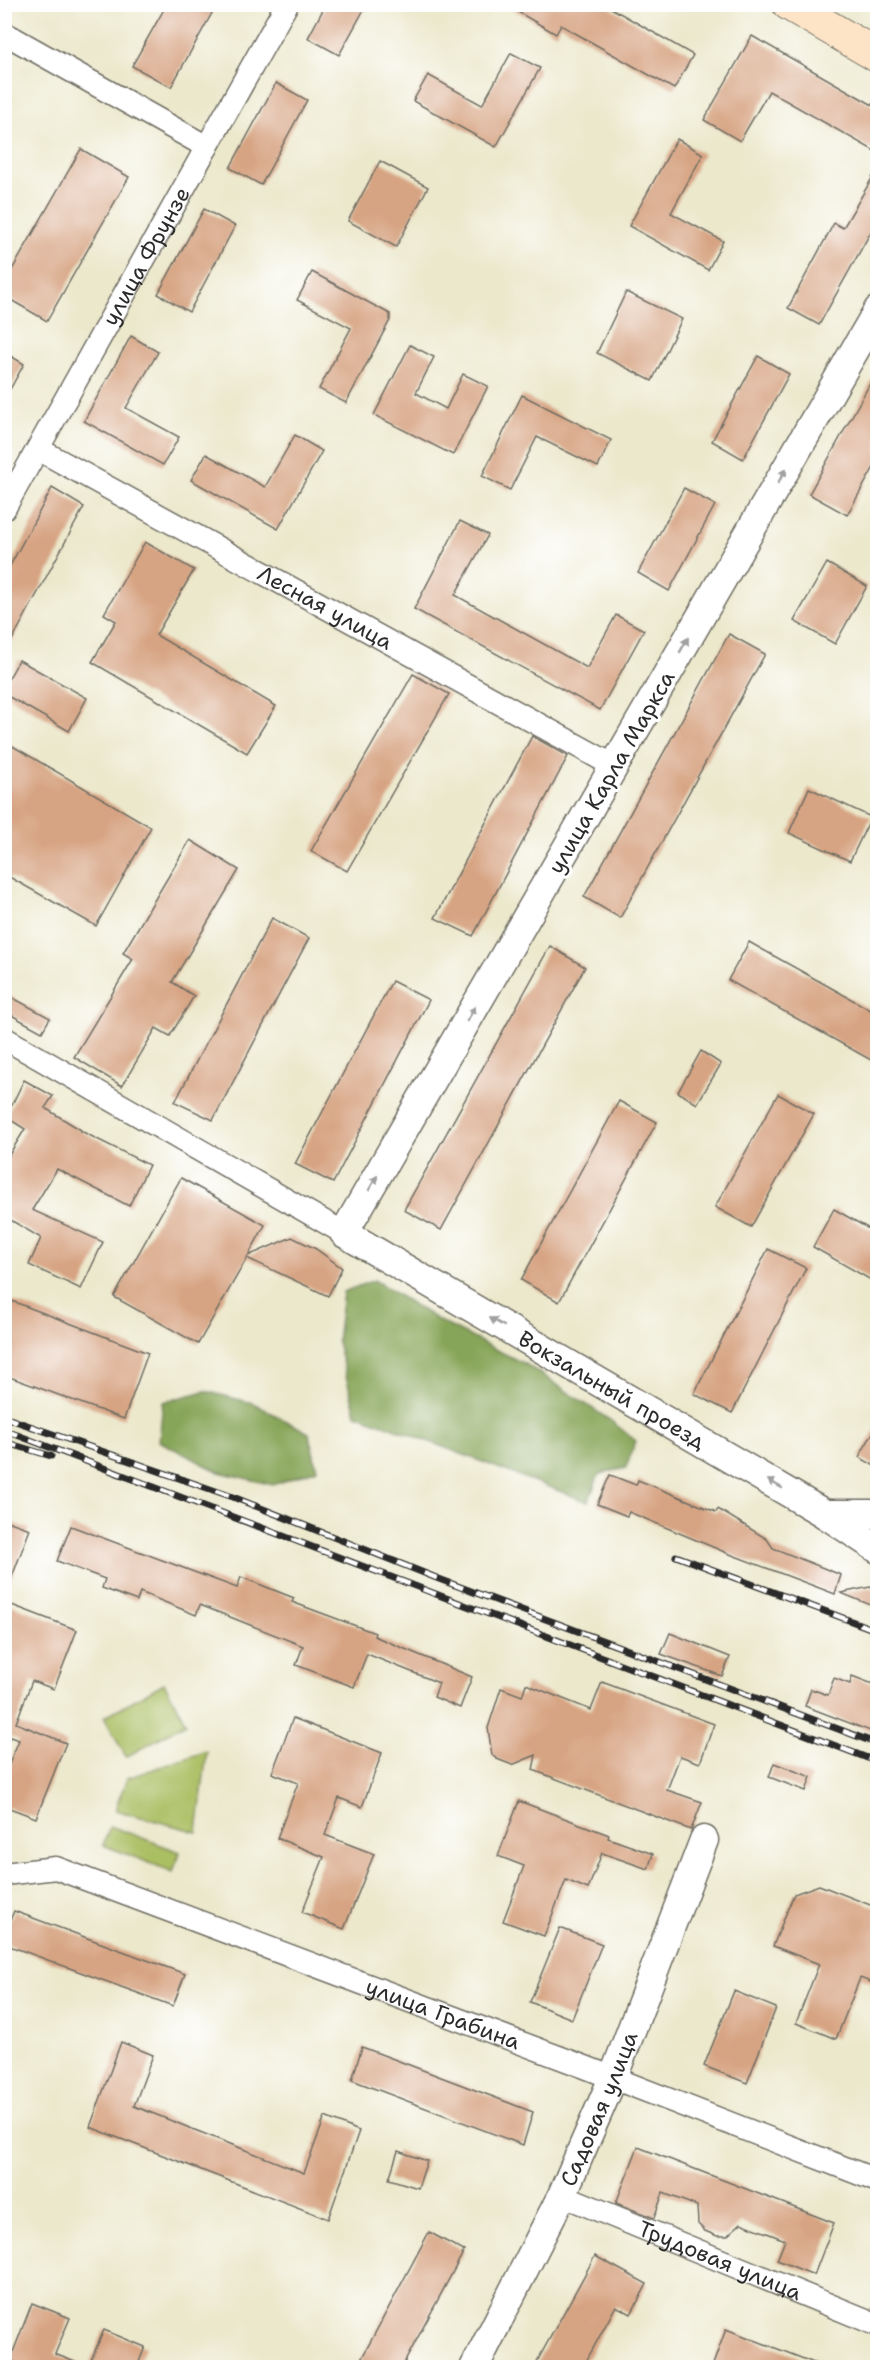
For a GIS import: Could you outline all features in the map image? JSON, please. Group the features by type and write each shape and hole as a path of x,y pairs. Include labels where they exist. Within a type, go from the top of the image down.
{"main road":[{"path":"789,4 878,56"}],"street":[{"name":"улица Фрунзе","path":"4,509 287,4"},
{"path":"4,33 207,147"},
{"name":"улица Карла Маркса","path":"344,1233 878,310"},
{"name":"Лесная улица","path":"38,449 614,766"},
{"path":"4,1038 344,1233"},
{"name":"Вокзальный проезд","path":"344,1233 875,1543"},
{"path":"825,1514 878,1514"},
{"name":"Садовая улица","path":"474,2367 562,2195 613,2078 704,1840"},
{"name":"улица Грабина","path":"4,1874 56,1868 613,2078 878,2181"},
{"name":"Трудовая улица","path":"562,2195 878,2325"}],"green space":[{"path":"374,1280 441,1322 527,1365 610,1420 636,1441 626,1468 599,1474 588,1502 356,1414 337,1342 343,1292"},
{"path":"205,1391 253,1403 309,1433 317,1469 273,1485 219,1472 159,1441 163,1402"},
{"path":"164,1683 186,1723 126,1757 104,1717"},
{"path":"207,1751 197,1832 115,1810 127,1778"},
{"path":"110,1826 180,1852 173,1872 103,1845"}],"building":[{"path":"167,4 217,4 171,87 132,66"},
{"path":"326,4 367,4 339,55 308,38"},
{"path":"504,4 604,4 693,55 674,89 561,25 556,34"},
{"path":"752,36 878,108 878,153 769,91 740,141 704,120"},
{"path":"511,53 540,68 496,147 413,101 428,75 482,105"},
{"path":"276,83 307,100 261,185 230,168"},
{"path":"677,139 703,154 671,213 723,241 708,270 629,226"},
{"path":"81,149 129,177 47,321 4,296 4,284"},
{"path":"380,161 428,187 396,247 348,221"},
{"path":"878,168 878,219 819,325 788,308 834,223 843,228"},
{"path":"204,209 235,226 189,312 158,294"},
{"path":"312,272 390,314 390,320 346,403 319,389 351,328 297,300"},
{"path":"626,292 682,319 652,381 597,353"},
{"path":"131,336 158,352 126,408 179,437 163,465 84,421"},
{"path":"410,345 434,357 416,393 446,409 463,374 488,386 453,455 374,415"},
{"path":"4,352 24,364 4,400"},
{"path":"758,356 789,374 743,459 712,441"},
{"path":"878,369 878,460 847,515 809,494"},
{"path":"522,395 611,440 598,467 537,437 510,490 482,476"},
{"path":"295,435 322,451 278,529 191,480 206,454 265,487"},
{"path":"52,488 84,507 4,655 4,577"},
{"path":"684,488 715,505 669,591 638,573"},
{"path":"460,521 488,535 455,595 587,668 616,615 644,630 600,710 414,609"},
{"path":"145,542 194,570 156,635 276,706 247,753 92,662 116,621 104,614"},
{"path":"827,563 867,586 835,644 794,621"},
{"path":"729,634 765,654 620,918 584,897"},
{"path":"19,660 87,698 69,731 4,694 4,687"},
{"path":"413,674 449,694 347,871 311,851"},
{"path":"532,736 568,756 473,936 435,918"},
{"path":"4,741 151,827 96,926 4,874"},
{"path":"809,788 871,817 850,861 789,833"},
{"path":"190,840 239,870 172,982 194,996 170,1036 156,1028 122,1086 74,1057 133,959 123,953"},
{"path":"272,918 309,938 213,1120 175,1102"},
{"path":"749,942 878,1014 878,1064 728,980"},
{"path":"550,946 585,967 441,1230 404,1210"},
{"path":"392,981 429,1000 333,1183 295,1164"},
{"path":"4,993 50,1018 42,1032 4,1011"},
{"path":"701,1051 721,1064 697,1104 678,1092"},
{"path":"24,1080 53,1096 45,1108 81,1131 149,1165 129,1206 57,1169 32,1210 103,1242 81,1289 29,1265 41,1238 4,1216 4,1163 25,1129 6,1117"},
{"path":"778,1094 814,1114 751,1227 715,1207"},
{"path":"619,1101 657,1122 559,1302 521,1280"},
{"path":"181,1178 265,1225 248,1256 292,1237 316,1249 342,1268 328,1296 247,1258 198,1344 114,1297"},
{"path":"834,1209 878,1234 878,1284 813,1247"},
{"path":"768,1249 806,1268 732,1413 694,1394"},
{"path":"4,1298 148,1353 124,1419 4,1375"},
{"path":"878,1424 878,1468 859,1457"},
{"path":"610,1475 636,1485 638,1480 716,1512 718,1509 767,1539 773,1548 841,1575 835,1594 727,1553 629,1512 627,1516 597,1504"},
{"path":"4,1520 30,1529 6,1593 4,1592"},
{"path":"71,1526 237,1588 241,1577 294,1598 292,1602 375,1633 374,1636 472,1677 460,1708 434,1697 439,1683 367,1654 354,1687 296,1665 303,1646 200,1605 196,1615 140,1592 137,1601 102,1588 105,1579 57,1561"},
{"path":"870,1587 878,1590 878,1608 841,1593"},
{"path":"4,1602 77,1630 54,1689 32,1681 16,1723 66,1743 36,1818 4,1806 4,1776 19,1740 10,1737 4,1748"},
{"path":"670,1633 730,1657 722,1676 661,1654"},
{"path":"852,1676 878,1686 878,1734 805,1706 811,1689 828,1695 834,1678 850,1684"},
{"path":"602,1682 714,1724 700,1763 680,1756 667,1790 702,1802 691,1830 533,1770 536,1755 512,1765 492,1755 488,1728 501,1688 522,1696 526,1684 591,1710"},
{"path":"293,1718 382,1753 362,1807 339,1798 325,1835 374,1854 344,1929 302,1912 324,1857 277,1838 298,1783 272,1773"},
{"path":"774,1763 811,1777 806,1791 769,1777"},
{"path":"519,1801 653,1854 648,1869 602,1853 588,1889 566,1880 544,1936 503,1921 524,1866 498,1856"},
{"path":"819,1885 878,1908 878,1985 860,1978 836,2039 796,2023 819,1964 773,1946 794,1894"},
{"path":"14,1911 185,1974 173,2006 4,1944 4,1935"},
{"path":"560,1928 602,1944 572,2019 530,2002"},
{"path":"734,1991 776,2008 747,2083 704,2066"},
{"path":"121,2042 153,2055 134,2106 304,2173 325,2117 359,2131 328,2219 90,2127"},
{"path":"362,2047 533,2112 523,2145 352,2080"},
{"path":"638,2147 834,2223 814,2275 777,2260 785,2240 741,2223 727,2236 717,2236 705,2231 698,2224 697,2206 663,2193 654,2218 616,2203"},
{"path":"398,2151 427,2161 418,2188 389,2179"},
{"path":"429,2232 464,2251 402,2367 357,2367"},
{"path":"595,2256 647,2284 631,2314 616,2306 583,2367 534,2367"},
{"path":"32,2303 70,2318 55,2354 87,2367 28,2367 10,2360"},
{"path":"726,2329 822,2366 822,2367 712,2367"},
{"path":"104,2330 145,2347 137,2367 88,2367"}],"railway":[{"path":"4,1417 233,1497 439,1579 878,1744"},
{"path":"4,1430 878,1762"},
{"path":"4,1442 51,1456"},
{"path":"676,1556 878,1631"}]}
